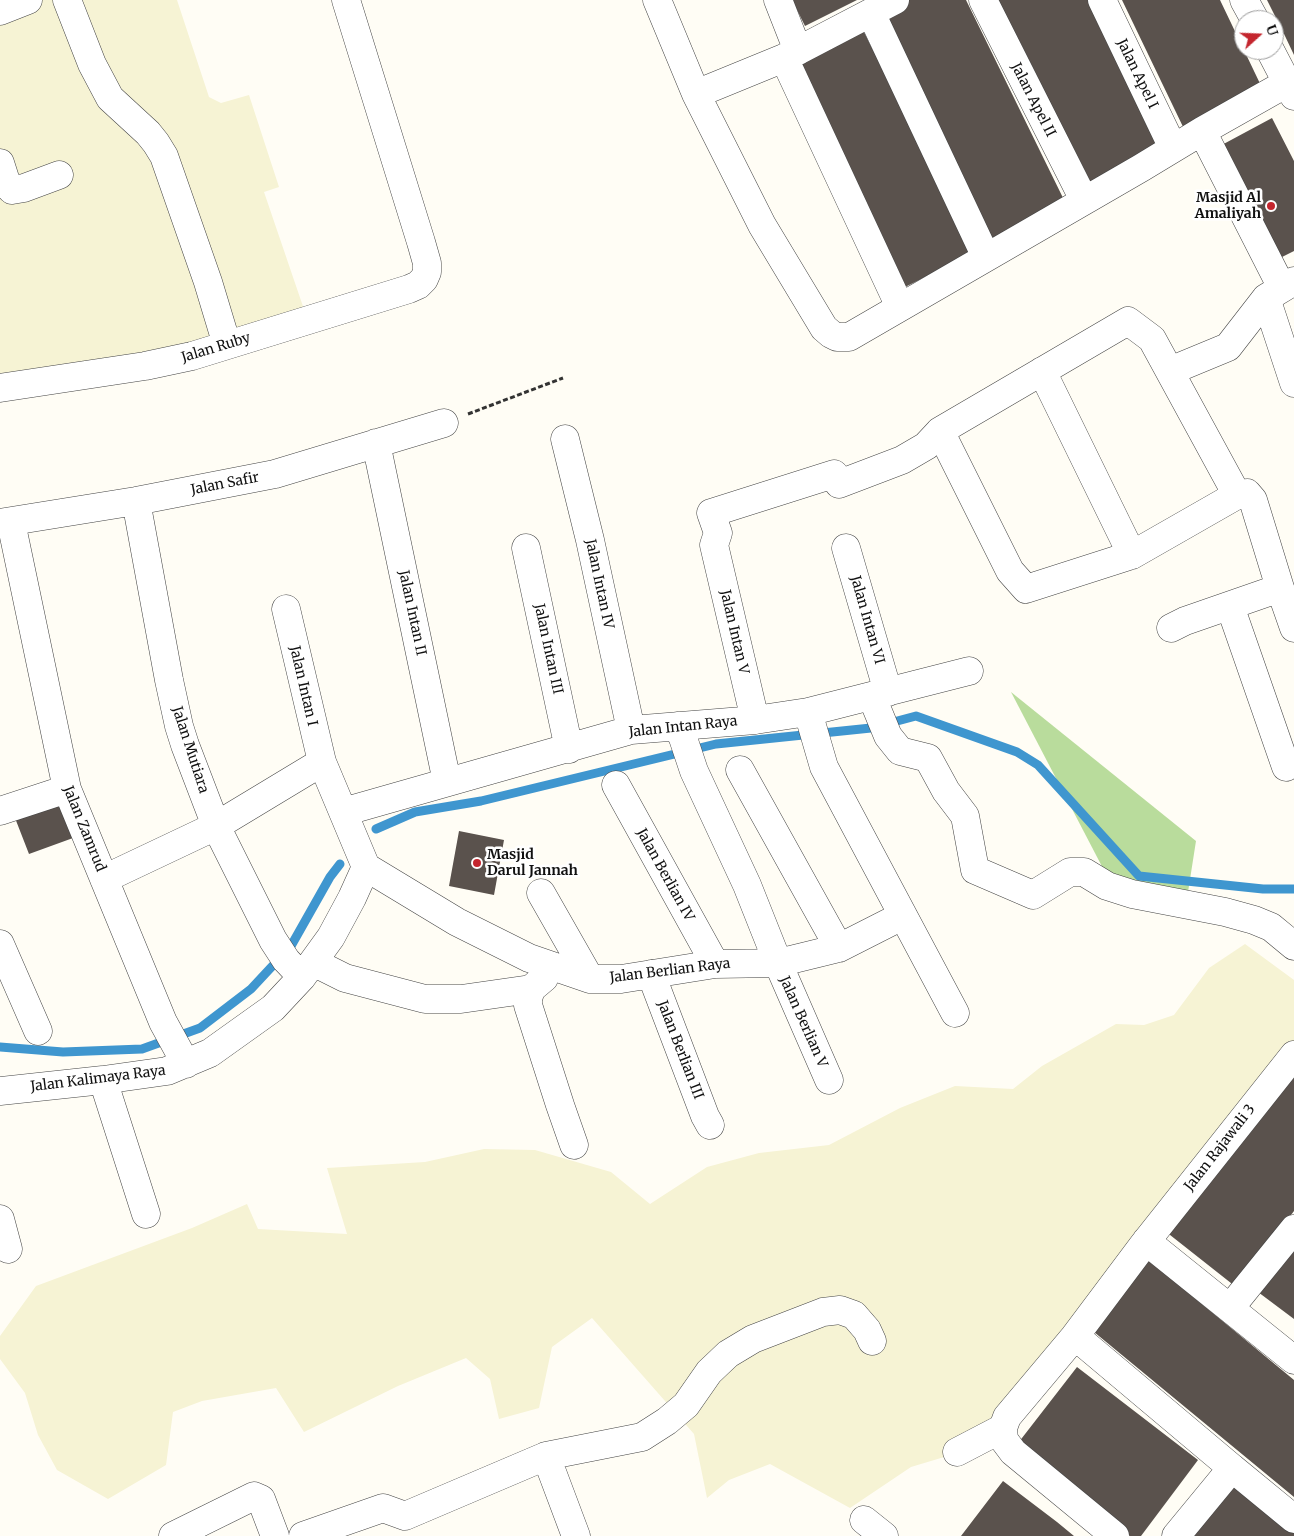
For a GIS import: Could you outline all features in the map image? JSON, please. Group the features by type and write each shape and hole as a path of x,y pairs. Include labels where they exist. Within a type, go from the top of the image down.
{"street":[{"path":"0,11 28,0"},
{"path":"67,0 92,64 110,98 148,133 164,156 208,282 227,345"},
{"name":"Jalan Ruby","path":"0,388 166,362 192,356 409,288 418,285 424,279 427,272 427,263 422,242 346,0"},
{"path":"657,0 696,94 762,225 824,328 837,337 849,337 1202,130 1290,89 1275,60"},
{"path":"778,0 791,55 900,306"},
{"path":"696,94 791,55 895,0"},
{"name":"Jalan Apel II","path":"982,0 1084,200"},
{"name":"Jalan Apel I","path":"1102,0 1173,148"},
{"path":"871,13 986,256"},
{"path":"1202,130 1281,289 1294,383"},
{"path":"0,163 7,185 12,190 24,188 59,175"},
{"path":"1170,371 1228,347 1281,289"},
{"path":"1237,495 1152,339 1128,321 940,431 1010,571 1026,589 1132,555 1237,495 1247,493 1253,500 1294,628"},
{"path":"1042,371 1132,555"},
{"name":"Jalan Safir","path":"5,523 136,501 275,474 444,423"},
{"name":"Jalan Intan V","path":"755,720 714,545 718,533 712,513 834,474 839,484 902,460 926,446 940,431"},
{"name":"Jalan Intan IV","path":"565,439 590,540 631,730"},
{"name":"Jalan Intan II","path":"376,444 447,782"},
{"name":"Jalan Mutiara","path":"136,501 179,726 216,826 294,960"},
{"name":"Jalan Zamrud","path":"5,523 66,789 176,1047"},
{"name":"Jalan Intan III","path":"526,548 570,749"},
{"name":"Jalan Intan VI","path":"846,548 882,710"},
{"path":"1171,628 1185,621 1280,588"},
{"path":"1230,606 1286,767"},
{"name":"Jalan Intan I","path":"286,608 322,762 365,865"},
{"name":"Jalan Intan Raya","path":"346,821 447,782 570,749 631,730 680,732 755,720 882,710 969,671"},
{"path":"882,710 900,751 928,758 946,792 966,816 975,870 1033,895 1070,872 1084,872 1107,886 1132,894 1225,912 1254,920 1272,927 1294,946"},
{"path":"809,717 824,767 954,1013"},
{"name":"Jalan Berlian V","path":"680,732 694,771 747,885 778,963 829,1080"},
{"path":"104,879 216,826 322,762"},
{"path":"740,770 839,948"},
{"name":"Jalan Berlian IV","path":"616,785 714,964"},
{"path":"0,811 66,789"},
{"name":"Jalan Berlian Raya","path":"365,865 457,922 528,958 590,979 621,979 714,964 778,963 839,948 902,916"},
{"name":"Jalan Kalimaya Raya","path":"0,1091 167,1071 176,1047 210,1054 273,1008 294,960 331,937 347,910 365,865"},
{"path":"541,893 590,979"},
{"path":"0,944 38,1031"},
{"path":"294,960 345,978 424,999 461,999 531,989"},
{"path":"564,971 548,976 538,982 531,989 528,1006 574,1145"},
{"name":"Jalan Berlian III","path":"651,974 710,1125"},
{"name":"Jalan Rajawali 3","path":"1003,1428 1007,1417 1075,1336 1146,1242 1294,1055"},
{"path":"102,1080 146,1214"},
{"path":"0,1219 8,1249"},
{"path":"1230,1308 1294,1229"},
{"path":"1146,1242 1294,1360"},
{"path":"303,1536 383,1508 405,1516 546,1456 642,1437 667,1421 686,1405 708,1372 728,1354 753,1339 823,1312 840,1310 854,1315 867,1330 872,1342"},
{"path":"1075,1336 1294,1519"},
{"path":"957,1452 1003,1428 1004,1440 1013,1452 1115,1536"},
{"path":"546,1456 576,1536"},
{"path":"1176,1536 1232,1468"},
{"path":"173,1536 254,1496 261,1499 275,1536"}],"path":[{"path":"444,423 563,378"}],"shaded area":[{"path":"0,0 177,0 209,97 221,103 249,95 279,187 264,192 310,327 0,389"},
{"path":"1245,944 1294,980 1294,1065 984,1445 911,1467 850,1508 770,1464 729,1480 707,1498 694,1434 592,1318 552,1347 539,1408 499,1419 490,1379 466,1358 398,1386 304,1432 276,1388 202,1401 173,1412 166,1465 108,1499 57,1470 38,1435 25,1393 0,1359 0,1336 36,1286 192,1228 247,1204 258,1229 347,1234 327,1168 425,1162 484,1149 535,1150 611,1172 650,1204 707,1167 759,1153 829,1145 900,1108 955,1086 1013,1089 1042,1066 1116,1024 1144,1025 1174,1015 1209,968"}],"green space":[{"path":"1011,692 1196,841 1188,892 1108,878"}],"building":[{"path":"792,0 857,0 805,26"},
{"path":"901,0 966,0 1066,204 987,242 875,13"},
{"path":"994,0 1092,0 1166,151 1087,190"},
{"path":"1122,0 1220,0 1234,29 1234,60 1249,60 1265,94 1186,133"},
{"path":"1267,0 1294,0 1294,55 1284,34 1284,10 1272,10"},
{"path":"860,24 974,253 903,288 790,59"},
{"name":"Masjid Al Amaliyah","path":"1272,118 1294,161 1294,251 1276,260 1218,147"},
{"path":"59,802 73,838 29,854 15,818"},
{"name":"Masjid Darul Jannah","path":"459,831 504,840 494,895 449,886"},
{"path":"1294,1063 1294,1211 1236,1287 1165,1231"},
{"path":"1294,1246 1294,1319 1258,1292"},
{"path":"1145,1257 1294,1380 1294,1497 1088,1327"},
{"path":"1077,1367 1198,1460 1141,1536 1130,1536 1015,1447"},
{"path":"1229,1478 1294,1529 1294,1536 1185,1536"},
{"path":"1003,1481 1057,1522 1074,1536 961,1536"}],"waterway":[{"path":"376,829 415,812 481,801 716,744 871,728 916,716 1017,752 1038,765 1139,876 1263,889 1294,889"},
{"path":"0,1047 63,1052 142,1049 200,1028 251,989 291,946 330,877 340,864"}],"place":[{"name":"Masjid Al Amaliyah","path":"1271,206"},
{"name":"Masjid Darul Jannah","path":"477,863"}]}
